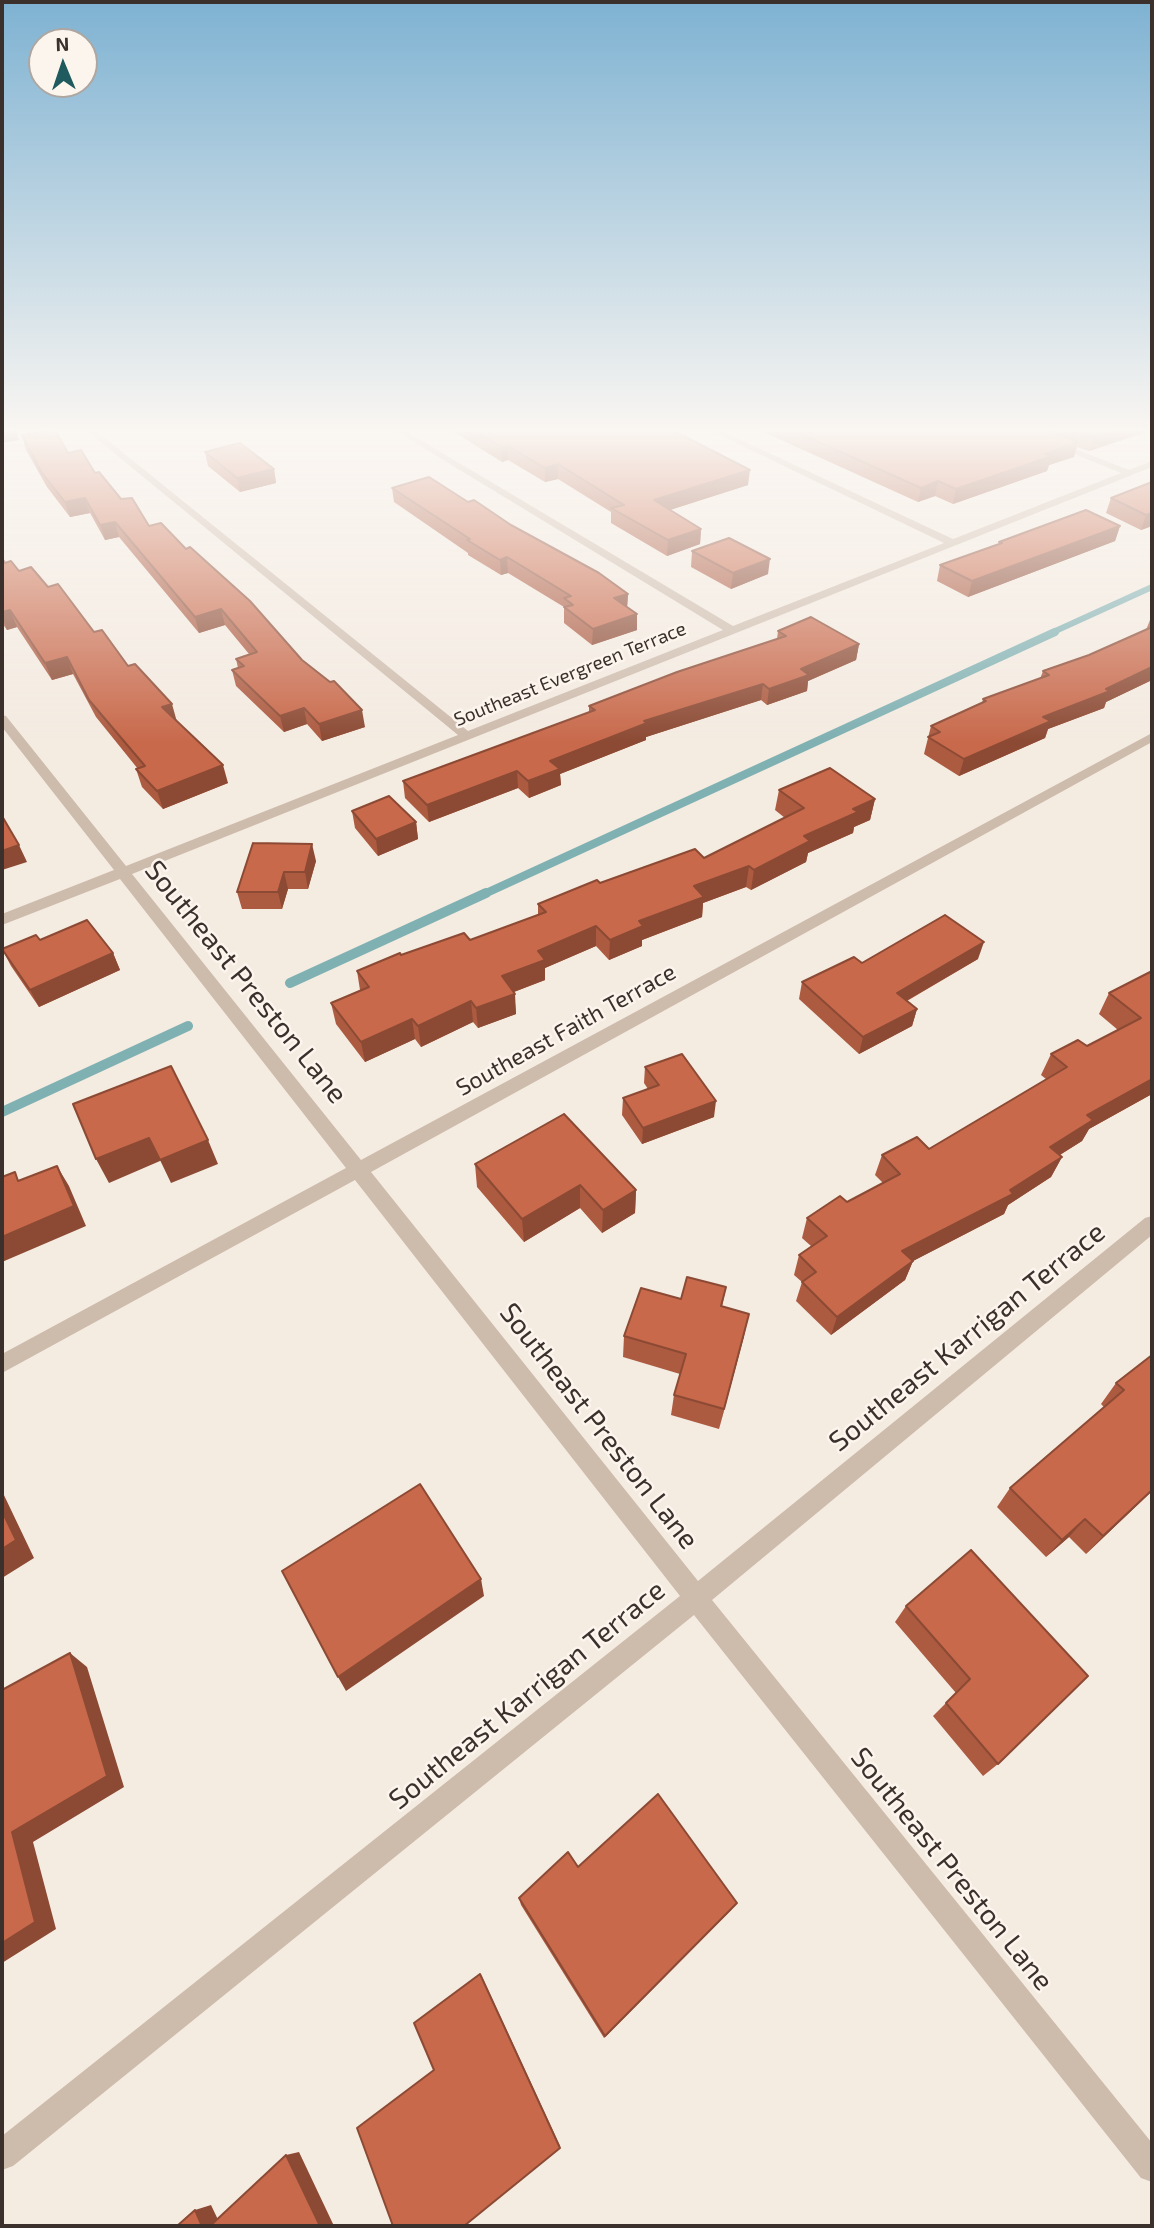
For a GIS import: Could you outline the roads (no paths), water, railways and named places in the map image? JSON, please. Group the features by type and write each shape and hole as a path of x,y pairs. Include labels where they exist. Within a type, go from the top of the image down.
{"street":[{"path":"218,534 467,736"},
{"path":"571,534 731,630"},
{"path":"934,534 951,542"},
{"name":"Southeast Evergreen Terrace","path":"2,920 972,534"},
{"name":"Southeast Preston Lane","path":"2,719 696,1598 1152,2167"},
{"name":"Southeast Faith Terrace","path":"2,1364 1152,737"},
{"name":"Southeast Karrigan Terrace","path":"2,2155 696,1598 1152,1224"}],"waterway":[{"path":"1051,633 1152,587"},
{"path":"482,895 1055,632"},
{"path":"290,983 486,893"},
{"path":"2,1112 188,1026"}]}
